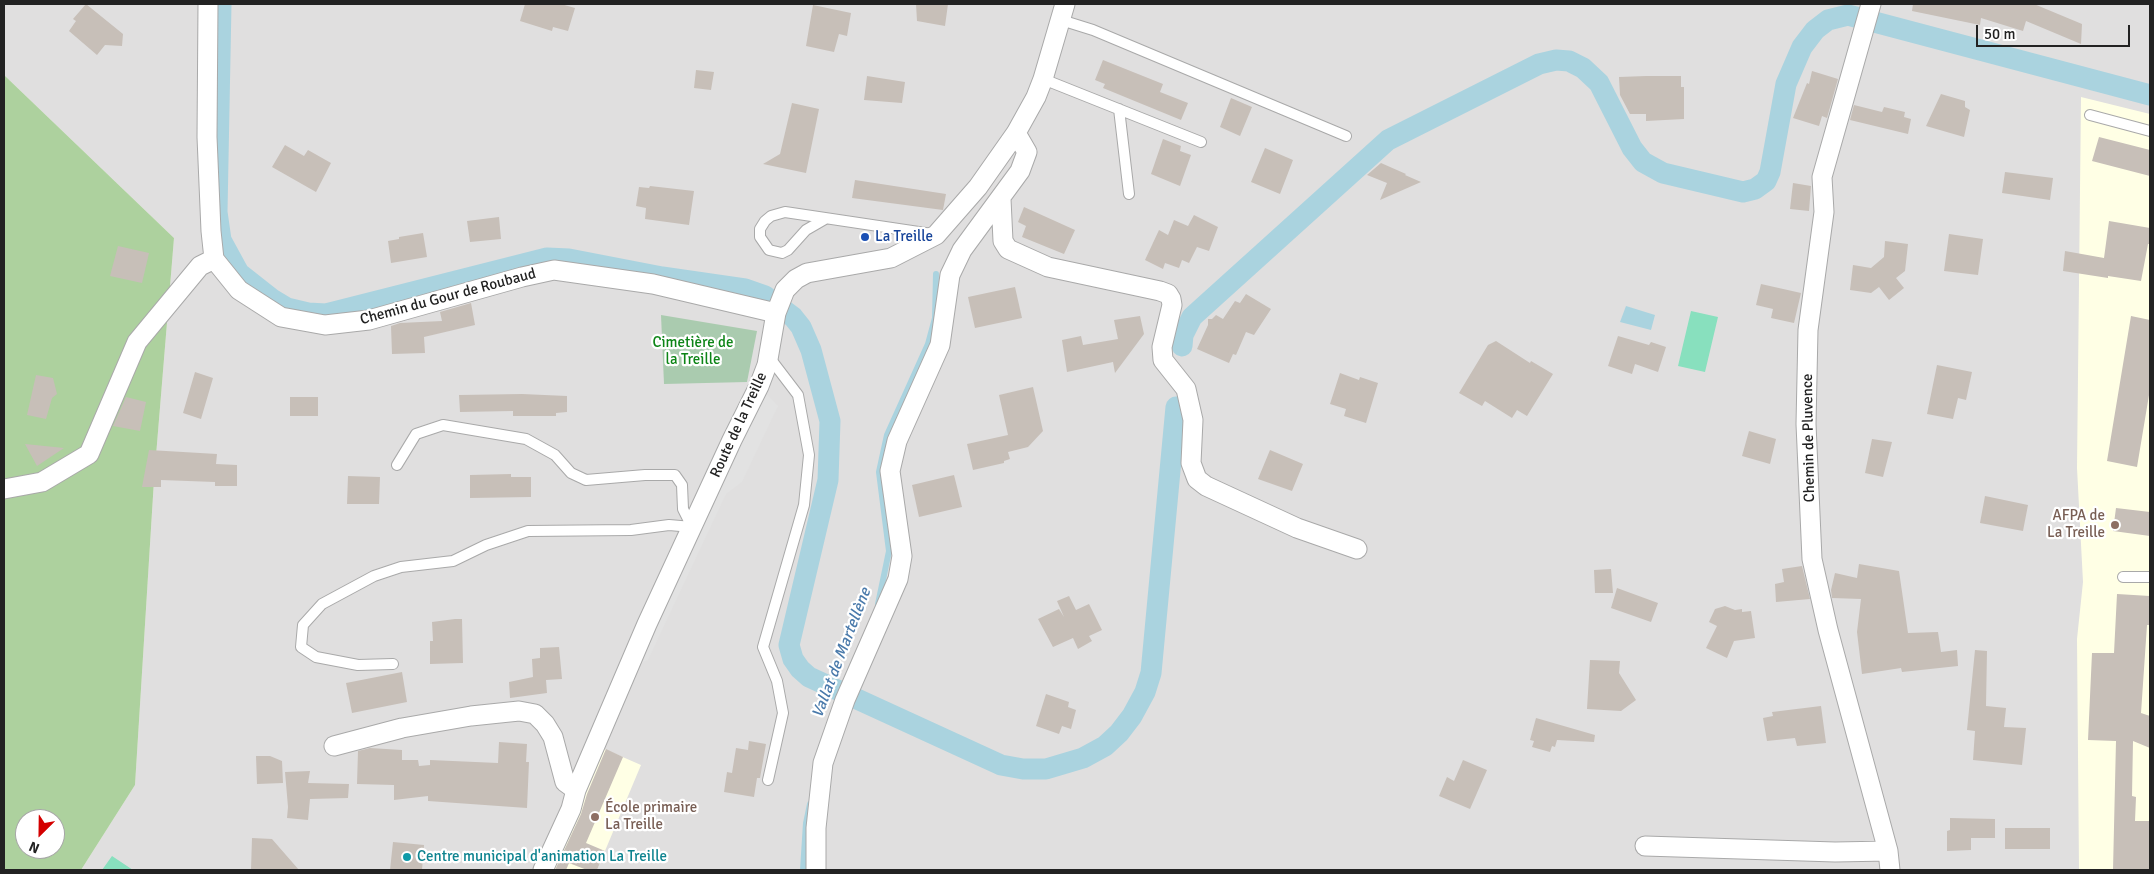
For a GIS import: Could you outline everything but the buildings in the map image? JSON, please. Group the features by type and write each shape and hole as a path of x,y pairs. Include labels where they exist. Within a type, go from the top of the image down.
{"street":[{"path":"4,489 42,482 89,454 136,342 200,266 214,258 207,137 208,4"},
{"name":"Chemin de Pluvence","path":"1869,7 1822,177 1824,212 1808,330 1806,424 1812,559 1828,630 1888,851 1890,870"},
{"path":"778,309 785,290 796,279 807,273 891,258 936,235 978,188 1016,133 1036,98 1063,12"},
{"path":"816,870 816,828 823,763 845,700 898,579 902,556 890,471 897,441 940,345 950,275 962,250 1020,171 1027,152 1016,133"},
{"path":"1001,199 1003,241 1008,249 1048,267 1168,294 1172,305 1162,348 1164,360 1186,389 1194,420 1191,462 1197,480 1296,528 1357,549"},
{"name":"Chemin du Gour de Roubaud","path":"214,258 239,290 281,317 325,325 369,320 522,277 554,270 653,284 778,309"},
{"name":"Route de la Treille","path":"543,870 571,809 576,790 647,624 759,386 769,357 778,309"},
{"path":"334,746 402,728 519,711 535,714 545,724 553,737 564,782 576,790"},
{"path":"1644,846 1835,852 1888,851"}],"lane":[{"path":"1063,12 1093,30 1346,136"},
{"path":"1043,79 1201,142"},
{"path":"1119,109 1129,194"},
{"path":"2090,115 2150,132"},
{"path":"825,219 806,230 788,250 782,253 769,250 760,238 760,229 765,221 778,213 785,212 936,235"},
{"path":"768,780 783,713 777,681 763,647 804,505 809,455 798,395 769,357"},
{"path":"397,465 416,434 443,425 526,438 555,455 571,474 586,480 645,475 675,476 682,485 683,509 692,527"},
{"path":"393,664 358,665 316,657 301,646 303,625 322,604 374,576 401,567 453,561 486,545 528,531 631,530 669,525 692,527"},
{"path":"2123,577 2150,577"}],"shaded area":[{"path":"4,4 2150,4 2150,870 81,870 135,785 154,480 174,238 4,75"},
{"name":"AFPA de La Treille","path":"2081,97 2150,114 2150,870 2079,870 2077,639 2083,582 2077,468"},
{"path":"759,386 778,406 742,482 726,494 648,660 628,668"},
{"name":"École primaire La Treille","path":"602,748 641,765 597,870 553,870"}],"green space":[{"path":"4,75 174,238 154,480 135,785 81,870 4,870"},
{"path":"1691,311 1718,317 1705,372 1678,366"},
{"name":"Cimetière de la Treille","path":"661,315 757,331 747,382 664,384"},
{"path":"112,856 133,870 102,870"}],"water":[{"path":"1626,306 1655,315 1651,330 1620,322"}],"waterway":[{"path":"221,4 217,212 221,240 239,273 272,299 287,308 308,313 326,314 547,258 569,259 662,277 745,289 765,296 793,317 801,327 811,350 830,421 828,480 789,645 793,659 809,677 1001,765 1023,769 1046,769 1083,758 1105,746 1119,733 1132,716 1145,692 1151,673 1176,407"},
{"path":"1182,346 1183,335 1192,317 1388,140 1539,64 1556,60 1569,61 1583,68 1599,83 1632,148 1643,162 1663,173 1743,192 1755,189 1766,181 1770,172 1786,84 1802,47 1815,30 1828,20 1848,15 2150,95"},
{"name":"Vallat de Martellène","path":"878,604 889,551 879,472 887,435 928,344 935,318 936,274"},
{"name":"Vallat de Martellène","path":"803,870 806,823 810,804"}],"place":[{"name":"La Treille","path":"865,237"},
{"name":"AFPA de La Treille","path":"2115,525"},
{"name":"École primaire La Treille","path":"595,817"},
{"name":"Centre municipal d'animation La Treille","path":"407,857"}]}
